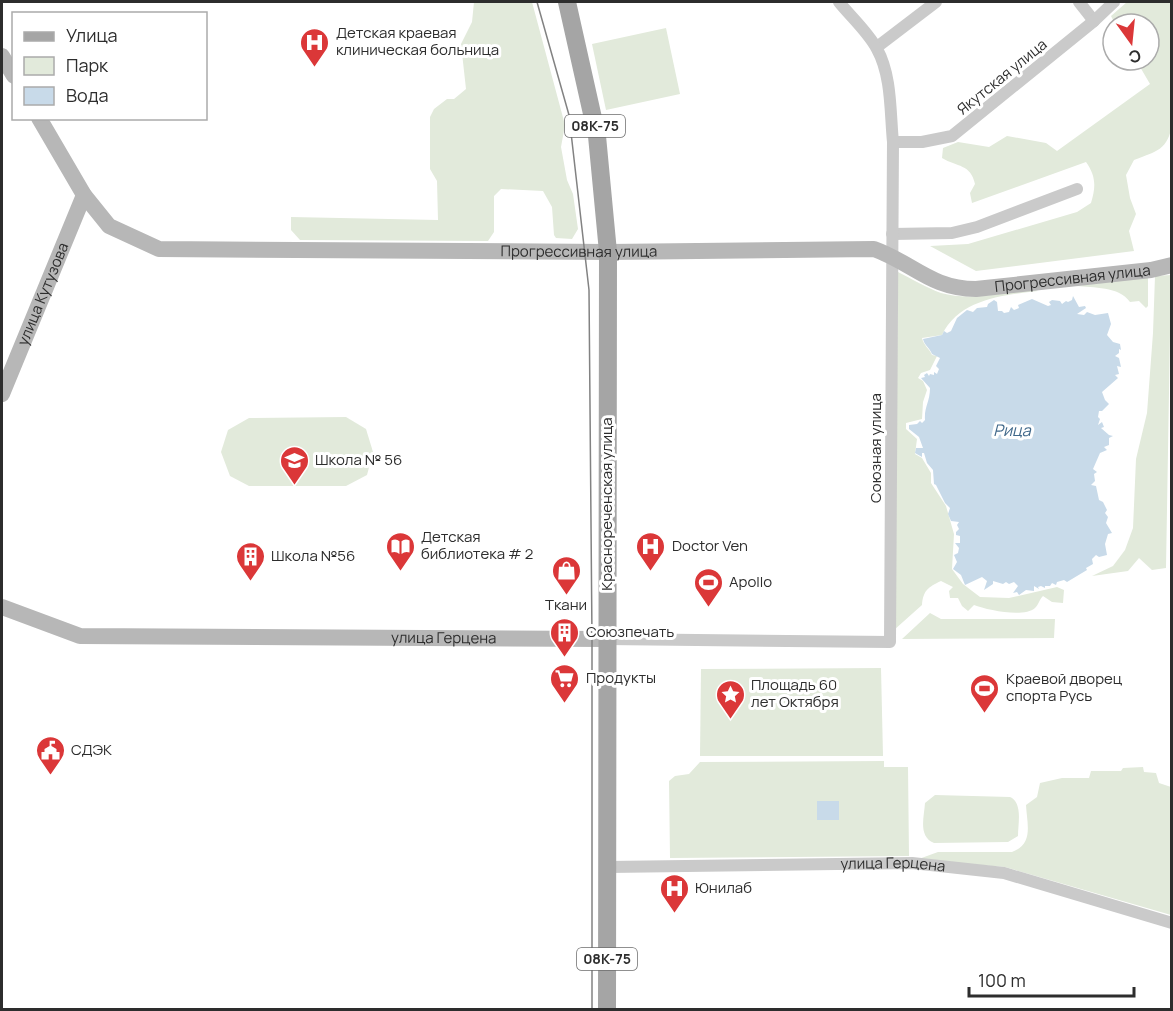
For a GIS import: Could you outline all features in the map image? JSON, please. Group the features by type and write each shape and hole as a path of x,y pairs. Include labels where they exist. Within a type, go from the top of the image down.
{"main road":[{"name":"Краснореченская улица","path":"567,2 597,136 608,252 607,1010"}],"street":[{"path":"838,2 876,47 936,2"},
{"path":"1079,2 1094,21"},
{"name":"Якутская улица","path":"893,142 922,142 952,136 1094,21 1114,2"},
{"name":"Союзная улица","path":"876,47 887,77 893,142 890,642"},
{"path":"2,56 12,73"},
{"name":"Прогрессивная улица","path":"40,120 84,195 109,226 159,249 608,252 874,249 892,255 924,276 958,289 1151,270 1172,265"},
{"path":"892,234 952,233 977,227 1077,189"},
{"name":"улица Кутузова","path":"2,394 84,195"},
{"name":"улица Герцена","path":"2,607 80,636 890,642"},
{"name":"улица Герцена","path":"608,867 912,863 1004,873 1172,923"}],"green space":[{"path":"474,2 532,2 565,125 561,147 567,180 573,194 578,229 572,239 556,238 554,235 552,207 543,191 501,189 494,196 494,232 488,241 300,240 291,230 291,217 438,220 437,181 430,169 430,117 434,109 447,99 454,99 466,89 461,44 472,22"},
{"path":"1127,2 1172,2 1172,124 1170,133 1160,148 1134,160 1126,175 1130,198 1136,214 1129,231 1134,251 976,271 930,246 968,244 1077,212 1091,203 1094,182 1092,172 1086,162 972,203 970,193 975,184 973,178 967,169 942,158 943,148 958,142 989,147 1007,136 1046,143 1057,151 1150,84 1143,72 1161,72 1161,12 1116,12"},
{"path":"666,28 680,94 606,110 592,44"},
{"path":"898,272 936,291 952,295 986,296 1032,289 1038,291 1011,294 983,301 959,314 942,335 922,338 932,355 937,356 930,370 921,373 918,378 923,381 927,390 923,402 922,419 906,423 906,429 917,439 915,454 922,458 931,473 931,483 946,506 954,534 952,569 963,584 980,597 1009,598 1057,587 1064,590 1063,603 1052,602 1043,596 1035,608 1030,611 1014,613 974,605 968,611 958,598 950,598 949,591 953,587 941,581 927,590 922,605 894,630"},
{"path":"1171,275 1166,568 1152,570 1139,558 1128,571 1092,576 1113,566 1125,550 1133,528 1136,459 1147,413 1155,276"},
{"path":"1148,277 1148,306 1146,308 1139,301 1130,302 1113,290 1076,286"},
{"path":"346,417 366,429 373,452 367,475 346,486 249,486 230,476 221,452 228,430 249,418"},
{"path":"930,613 941,619 1055,619 1054,638 902,639"},
{"path":"881,668 883,756 700,756 701,669"},
{"path":"884,761 884,767 908,767 909,856 670,858 669,781 675,776 689,774 700,762"},
{"path":"1143,767 1144,772 1156,773 1159,783 1171,787 1171,915 1005,867 916,860 938,852 1012,852 1024,844 1028,833 1026,805 1037,797 1040,783 1062,778 1089,778 1091,771 1121,771 1123,768"},
{"path":"935,795 1010,797 1017,804 1018,836 1008,842 934,843 926,836 923,820 925,803"}],"water":[{"name":"Рица","path":"1073,296 1079,307 1085,306 1086,308 1077,314 1108,313 1111,324 1107,335 1113,342 1120,344 1121,350 1119,349 1119,353 1115,356 1119,358 1121,367 1117,366 1119,374 1115,375 1118,378 1102,392 1109,404 1099,411 1098,417 1100,419 1098,425 1102,422 1104,427 1101,428 1113,436 1109,438 1109,445 1104,447 1107,450 1100,453 1093,469 1097,472 1094,474 1095,481 1091,485 1096,486 1099,500 1103,502 1107,510 1106,523 1112,533 1108,534 1105,544 1107,555 1099,557 1096,555 1092,559 1093,564 1086,568 1087,570 1067,582 1064,580 1057,582 1056,585 1052,583 1045,588 1038,587 1039,589 1034,586 1034,591 1026,590 1019,595 1017,592 1013,593 1018,586 1014,582 1003,584 993,581 993,584 984,590 987,581 982,577 965,585 961,575 953,569 957,562 954,555 958,553 959,548 955,543 960,543 960,536 956,535 959,522 951,521 948,514 950,508 934,484 933,470 927,463 924,453 922,457 915,453 916,448 923,448 919,437 909,429 909,425 920,421 922,423 925,420 930,388 921,378 927,373 929,376 934,375 934,372 937,374 939,369 936,366 940,358 932,354 923,339 942,335 944,331 947,333 951,331 957,318 967,310 973,312 977,308 987,307 994,300 997,302 998,311 1004,313 1009,312 1011,307 1014,310 1019,308 1018,305 1032,299 1048,306 1051,305 1049,302 1052,300 1060,301 1062,304 1072,300"},
{"path":"817,801 839,801 839,820 817,820"}],"tram line":[{"path":"537,2 569,115 589,290 592,1010"}],"place":[{"name":"Детская краевая клиническая больница","path":"315,68"},
{"name":"Школа № 56","path":"294,486"},
{"name":"Детская библиотека # 2","path":"400,572"},
{"name":"Doctor Ven","path":"651,572"},
{"name":"Школа №56","path":"250,582"},
{"name":"Ткани","path":"566,596"},
{"name":"Apollo","path":"708,608"},
{"name":"Союзпечать","path":"565,658"},
{"name":"Продукты","path":"565,704"},
{"name":"Краевой дворец спорта Русь","path":"985,714"},
{"name":"Площадь 60 лет Октября","path":"730,720"},
{"name":"СДЭК","path":"50,776"},
{"name":"Юнилаб","path":"674,914"}]}
